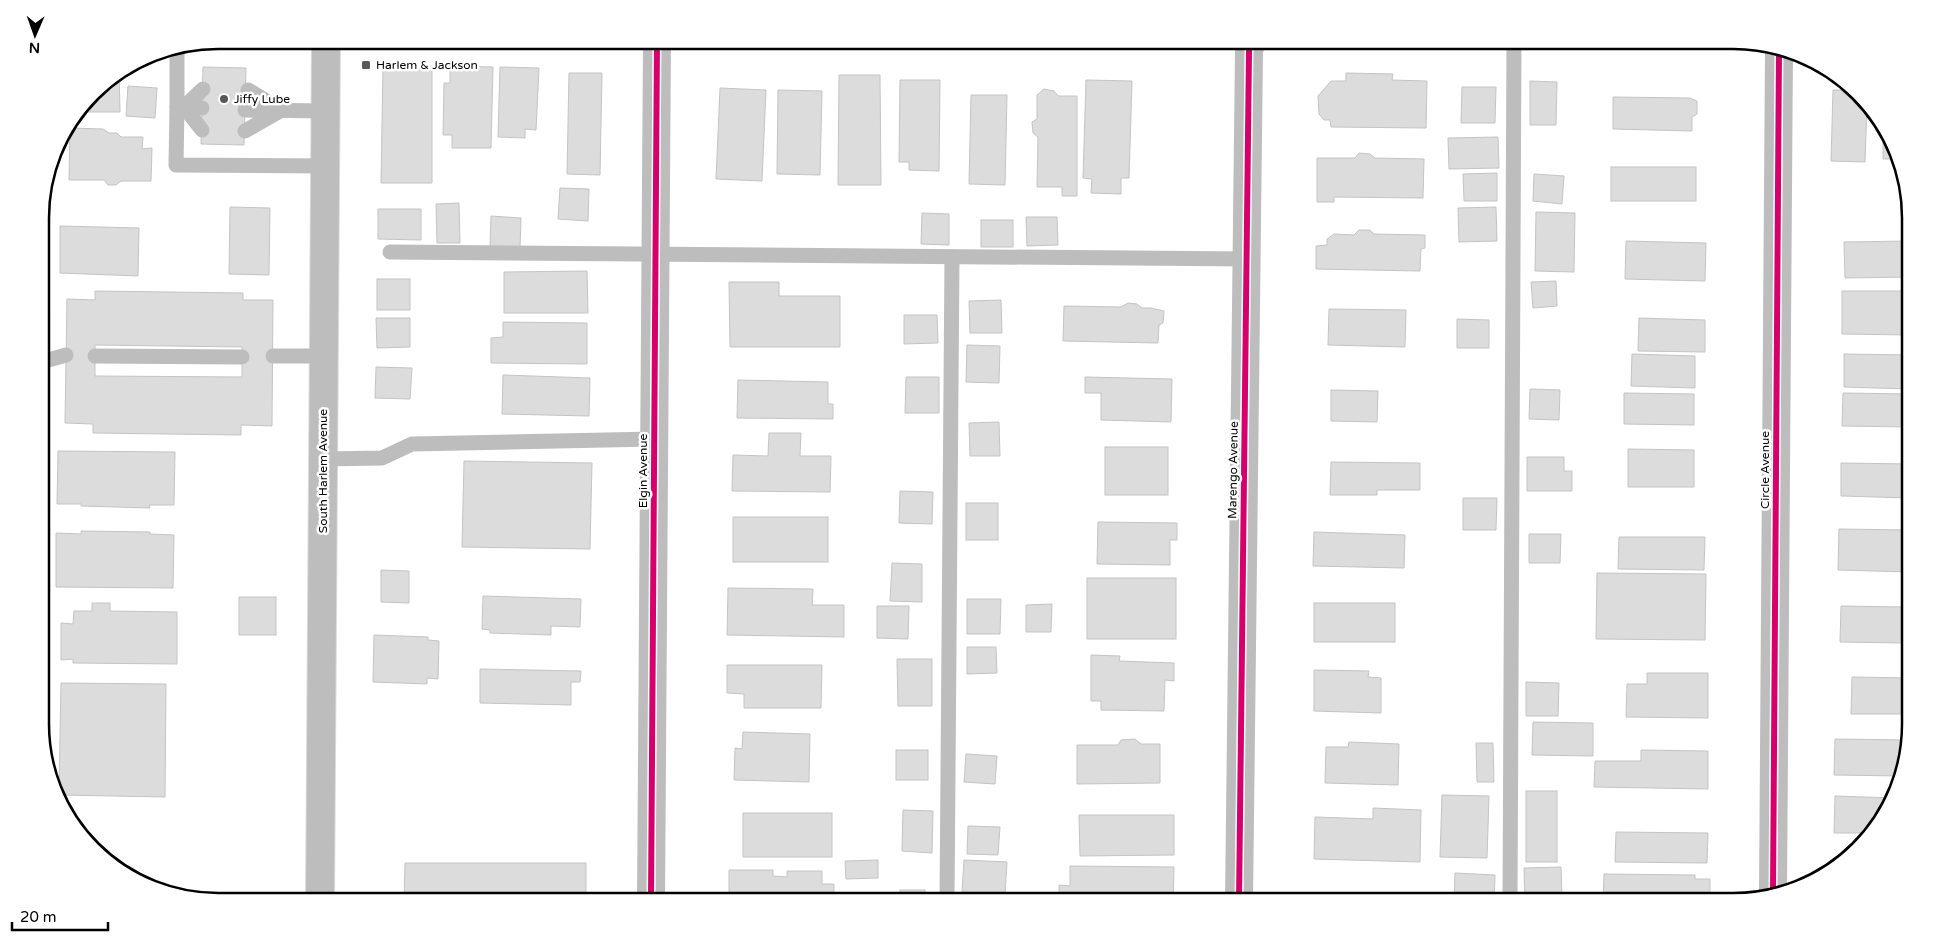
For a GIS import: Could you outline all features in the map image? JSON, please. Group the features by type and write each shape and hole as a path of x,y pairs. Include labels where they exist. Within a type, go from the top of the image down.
{"street":[{"name":"South Harlem Avenue","path":"320,893 326,49"},
{"name":"Elgin Avenue","path":"652,893 657,49"},
{"name":"Marengo Avenue","path":"1239,893 1249,49"},
{"name":"Circle Avenue","path":"1773,888 1779,56"}],"lane":[{"path":"1510,893 1514,49"},
{"path":"177,54 181,107 176,165 325,166"},
{"path":"181,107 202,89"},
{"path":"248,90 281,110"},
{"path":"181,107 202,108"},
{"path":"181,107 202,130"},
{"path":"245,110 325,111"},
{"path":"245,131 281,110"},
{"path":"390,252 1247,259"},
{"path":"947,893 952,257"},
{"path":"49,360 66,355"},
{"path":"95,356 242,357"},
{"path":"273,356 323,356"},
{"path":"323,459 382,458 412,444 654,439"}],"building":[{"path":"383,66 432,66 432,183 381,183"},
{"path":"450,66 493,67 491,148 452,148 452,135 443,135 444,83 450,83"},
{"name":"Jiffy Lube","path":"203,67 246,68 244,145 201,144"},
{"path":"500,67 539,68 536,130 525,129 525,138 498,137"},
{"path":"569,73 602,73 600,175 567,174"},
{"path":"1346,73 1393,74 1392,80 1427,81 1426,128 1331,127 1330,120 1324,120 1319,114 1318,96 1331,81 1346,81"},
{"path":"839,75 880,75 881,185 838,185"},
{"path":"900,80 940,80 939,171 909,170 909,162 899,162"},
{"path":"1086,80 1132,81 1129,178 1121,178 1121,194 1091,193 1092,179 1083,178"},
{"path":"119,81 120,112 86,112 106,91"},
{"path":"1530,81 1557,82 1556,125 1530,125"},
{"path":"128,86 157,88 155,118 126,116"},
{"path":"1462,87 1496,87 1495,123 1461,123"},
{"path":"720,88 766,90 762,181 716,179"},
{"path":"1044,89 1054,91 1058,96 1077,96 1077,196 1062,196 1062,187 1037,187 1038,137 1033,133 1032,122 1037,119 1037,95"},
{"path":"778,90 822,91 820,175 777,174"},
{"path":"1833,90 1843,90 1853,98 1867,115 1865,162 1831,161"},
{"path":"971,95 1007,95 1005,185 969,184"},
{"path":"1613,97 1690,98 1697,101 1697,114 1692,117 1692,131 1613,129"},
{"path":"75,128 103,129 109,133 117,133 121,137 143,137 142,149 152,148 151,181 121,181 116,185 108,185 104,180 69,180 70,136"},
{"path":"1498,137 1499,168 1449,169 1448,138"},
{"path":"1883,140 1891,159 1883,159"},
{"path":"1359,153 1370,154 1375,158 1424,159 1423,198 1334,197 1334,202 1317,202 1317,158 1355,158"},
{"path":"1611,167 1696,167 1696,201 1611,201"},
{"path":"1497,173 1497,201 1464,201 1463,174"},
{"path":"1534,174 1564,176 1562,204 1533,201"},
{"path":"560,188 589,189 588,221 558,219"},
{"path":"459,203 460,243 437,243 436,204"},
{"path":"230,207 270,208 269,275 229,274"},
{"path":"1496,207 1497,241 1459,242 1458,208"},
{"path":"378,209 421,209 421,240 378,239"},
{"path":"1536,212 1575,213 1574,272 1535,271"},
{"path":"922,213 949,214 949,245 921,244"},
{"path":"491,216 521,218 520,248 490,247"},
{"path":"1026,217 1057,217 1058,245 1027,246"},
{"path":"981,220 1013,220 1013,247 981,247"},
{"path":"60,226 139,228 138,276 60,273"},
{"path":"1359,230 1370,230 1374,234 1425,235 1425,248 1421,249 1420,271 1316,269 1316,246 1327,245 1327,239 1334,234 1354,235"},
{"path":"1626,241 1706,243 1705,281 1625,279"},
{"path":"1902,241 1902,277 1845,278 1844,242"},
{"path":"587,271 588,313 504,313 504,272"},
{"path":"377,279 410,279 410,310 377,310"},
{"path":"1556,281 1557,306 1533,308 1531,282"},
{"path":"729,282 779,282 779,296 840,296 840,347 730,347"},
{"path":"95,291 243,293 243,300 273,300 272,426 241,425 241,435 93,433 93,424 65,423 67,299 95,300","holes":["95,345 242,347 242,377 95,376"]},
{"path":"1842,291 1902,291 1902,335 1842,334"},
{"path":"1001,300 1002,333 970,333 969,301"},
{"path":"1128,303 1137,304 1142,308 1164,311 1163,323 1159,325 1158,343 1063,341 1064,306 1121,307"},
{"path":"1329,309 1406,310 1405,347 1328,345"},
{"path":"904,315 937,315 938,343 904,344"},
{"path":"376,318 410,318 410,347 377,348"},
{"path":"1639,318 1705,320 1705,352 1638,351"},
{"path":"1457,319 1489,320 1489,348 1457,348"},
{"path":"503,322 587,323 587,364 491,363 491,338 503,337"},
{"path":"967,345 1000,346 999,383 966,382"},
{"path":"1632,354 1695,356 1695,388 1631,386"},
{"path":"1844,354 1902,355 1902,389 1844,387"},
{"path":"376,367 412,368 410,399 375,398"},
{"path":"503,375 590,378 589,416 502,414"},
{"path":"906,377 939,377 939,413 905,413"},
{"path":"1085,377 1172,379 1171,422 1101,420 1101,393 1085,393"},
{"path":"738,380 828,382 828,404 833,404 833,419 737,418"},
{"path":"1530,389 1560,390 1559,420 1529,419"},
{"path":"1331,390 1378,391 1377,422 1331,421"},
{"path":"1624,393 1694,394 1694,425 1624,424"},
{"path":"1843,393 1902,394 1902,427 1842,426"},
{"path":"999,422 1000,456 970,456 969,423"},
{"path":"769,433 801,433 800,456 831,456 830,492 732,491 733,455 768,456"},
{"path":"1105,447 1168,447 1168,495 1105,495"},
{"path":"1628,449 1694,450 1694,487 1628,487"},
{"path":"58,451 175,452 174,505 149,505 150,508 57,504"},
{"path":"1527,457 1564,457 1564,471 1572,471 1572,491 1527,491"},
{"path":"464,461 592,463 590,549 462,547"},
{"path":"1331,462 1420,463 1420,490 1377,490 1377,495 1330,495"},
{"path":"1841,463 1902,464 1902,498 1841,496"},
{"path":"900,491 933,492 932,524 899,523"},
{"path":"1463,498 1497,498 1496,530 1463,530"},
{"path":"966,503 998,503 998,540 966,540"},
{"path":"733,517 828,517 828,562 733,562"},
{"path":"1098,522 1177,523 1177,540 1170,540 1170,565 1097,564"},
{"path":"1839,529 1902,530 1902,572 1838,570"},
{"path":"81,531 150,532 150,534 174,535 173,588 56,587 56,533 81,534"},
{"path":"1314,532 1405,535 1404,568 1313,566"},
{"path":"1529,534 1561,534 1560,563 1529,563"},
{"path":"1619,537 1705,537 1704,570 1618,569"},
{"path":"892,563 922,564 922,602 890,601"},
{"path":"381,570 409,571 409,603 381,602"},
{"path":"1597,573 1706,574 1705,640 1596,639"},
{"path":"1087,578 1176,578 1176,639 1087,639"},
{"path":"728,588 813,589 812,605 844,605 844,637 727,635"},
{"path":"483,596 581,599 580,627 551,626 551,635 490,633 490,630 482,629"},
{"path":"239,597 276,597 276,635 239,635"},
{"path":"967,599 1001,599 1000,634 967,634"},
{"path":"92,603 110,603 110,611 177,612 177,664 73,663 73,659 61,660 61,623 73,624 74,611 92,611"},
{"path":"1314,603 1395,603 1395,642 1314,642"},
{"path":"1052,604 1051,632 1026,632 1026,605"},
{"path":"877,606 909,606 908,639 877,638"},
{"path":"1841,606 1902,607 1902,643 1840,642"},
{"path":"374,635 428,637 428,640 439,641 438,679 427,678 427,684 373,682"},
{"path":"967,647 996,647 997,673 967,674"},
{"path":"1091,655 1120,656 1119,661 1174,663 1174,681 1165,680 1164,711 1101,710 1101,701 1091,701"},
{"path":"897,659 932,659 932,706 898,706"},
{"path":"727,665 822,665 821,708 744,708 744,694 727,693"},
{"path":"480,669 581,671 580,682 571,682 571,705 480,703"},
{"path":"1314,670 1369,671 1368,677 1381,678 1381,713 1314,711"},
{"path":"1647,673 1708,673 1708,718 1626,717 1627,684 1647,684"},
{"path":"1852,677 1902,678 1902,714 1851,714"},
{"path":"1526,682 1559,683 1558,716 1526,716"},
{"path":"61,683 166,684 165,797 65,795 59,781"},
{"path":"1533,722 1593,723 1593,756 1532,755"},
{"path":"743,732 810,734 809,782 734,780 735,748 742,749"},
{"path":"1135,739 1141,744 1160,744 1160,783 1077,784 1077,745 1118,745 1121,740"},
{"path":"1835,739 1901,740 1893,776 1834,775"},
{"path":"1349,742 1399,744 1398,785 1325,783 1326,747 1348,747"},
{"path":"1476,743 1493,743 1494,782 1477,782"},
{"path":"896,750 928,750 928,780 896,780"},
{"path":"1641,750 1708,751 1708,789 1594,787 1595,761 1641,761"},
{"path":"966,754 997,756 995,784 964,782"},
{"path":"1526,791 1557,791 1557,862 1526,862"},
{"path":"1442,795 1489,796 1487,858 1440,857"},
{"path":"1835,796 1885,798 1880,809 1862,833 1834,833"},
{"path":"1373,808 1421,810 1420,862 1314,859 1315,817 1373,819"},
{"path":"903,810 933,811 932,853 902,851"},
{"path":"743,813 832,813 832,857 743,857"},
{"path":"1079,815 1174,815 1174,855 1080,856"},
{"path":"968,826 1000,827 998,855 967,854"},
{"path":"1616,832 1708,833 1707,863 1615,862"},
{"path":"878,860 878,878 846,879 845,861"},
{"path":"964,860 1007,862 1005,893 962,892"},
{"path":"405,863 586,863 586,893 404,893"},
{"path":"1070,866 1174,867 1173,893 1059,893 1059,885 1070,886"},
{"path":"1561,867 1562,893 1525,893 1524,868"},
{"path":"729,870 773,870 773,876 787,877 787,871 822,871 822,884 834,884 834,893 729,893"},
{"path":"1455,873 1495,875 1494,893 1454,893"},
{"path":"1604,874 1695,875 1695,879 1710,879 1710,893 1603,893"},
{"path":"900,890 925,890 925,893 900,893"}],"cycle path":[{"path":"651,893 657,49"},
{"path":"1239,893 1250,49"},
{"path":"1773,888 1779,56"}],"place":[{"name":"Harlem & Jackson","path":"366,65"},
{"name":"Jiffy Lube","path":"224,99"}]}
